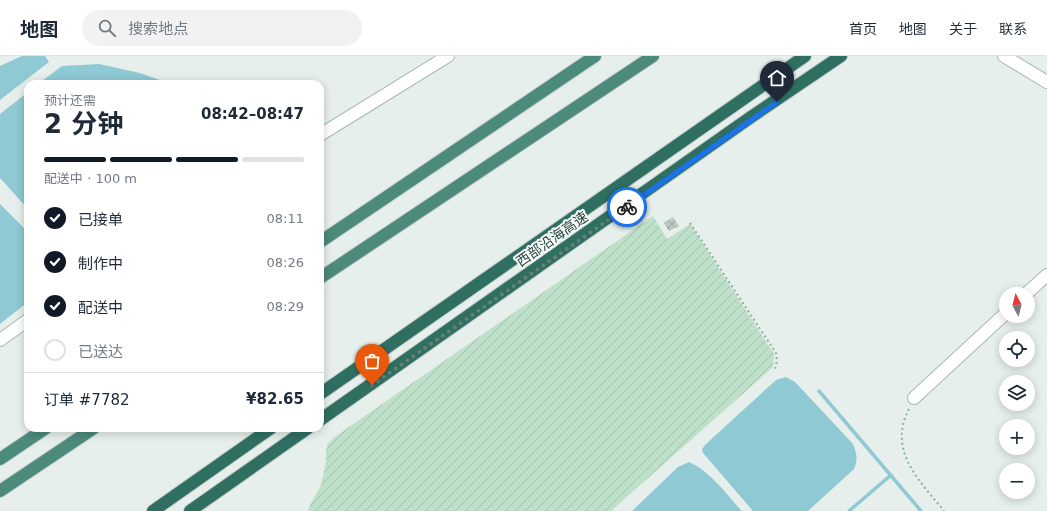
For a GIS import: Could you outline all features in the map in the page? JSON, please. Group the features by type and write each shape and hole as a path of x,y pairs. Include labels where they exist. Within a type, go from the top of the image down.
{"highway":[{"path":"324,239 595,56"},
{"path":"324,275 653,56"},
{"name":"西部沿海高速","path":"324,391 806,56"},
{"name":"西部沿海高速","path":"324,418 751,117 842,56"},
{"path":"0,459 40,432"},
{"path":"0,491 88,432"},
{"path":"154,511 265,432"},
{"path":"191,511 304,432"}],"street":[{"path":"324,133 448,56"},
{"path":"1004,56 1047,82"},
{"path":"1034,287 1047,275"},
{"path":"914,398 999,319"},
{"path":"0,340 24,323"}],"path":[{"path":"690,223 776,353 777,361 775,369"},
{"path":"914,398 905,416 902,436 904,455 913,474 944,511"}],"green space":[{"path":"653,216 667,239 690,224 774,354 773,367 611,511 308,511 321,485 328,443 336,436"}],"water":[{"path":"22,56 45,56 49,62 0,100 0,66"},
{"path":"99,64 140,73 160,80 43,80 62,66"},
{"path":"24,95 24,205 0,178 0,114"},
{"path":"0,204 24,228 24,305 0,324"},
{"path":"786,377 795,382 853,444 856,454 856,462 854,469 808,511 753,511 703,453 702,449 776,380"},
{"path":"689,462 711,477 742,511 632,511 678,467"}],"building":[{"path":"673,217 679,226 669,231 664,223"}],"waterway":[{"path":"819,391 921,511"},
{"path":"849,511 891,475"}],"way so far":[{"path":"372,385 627,207"}],"route":[{"path":"627,207 777,102"}]}
